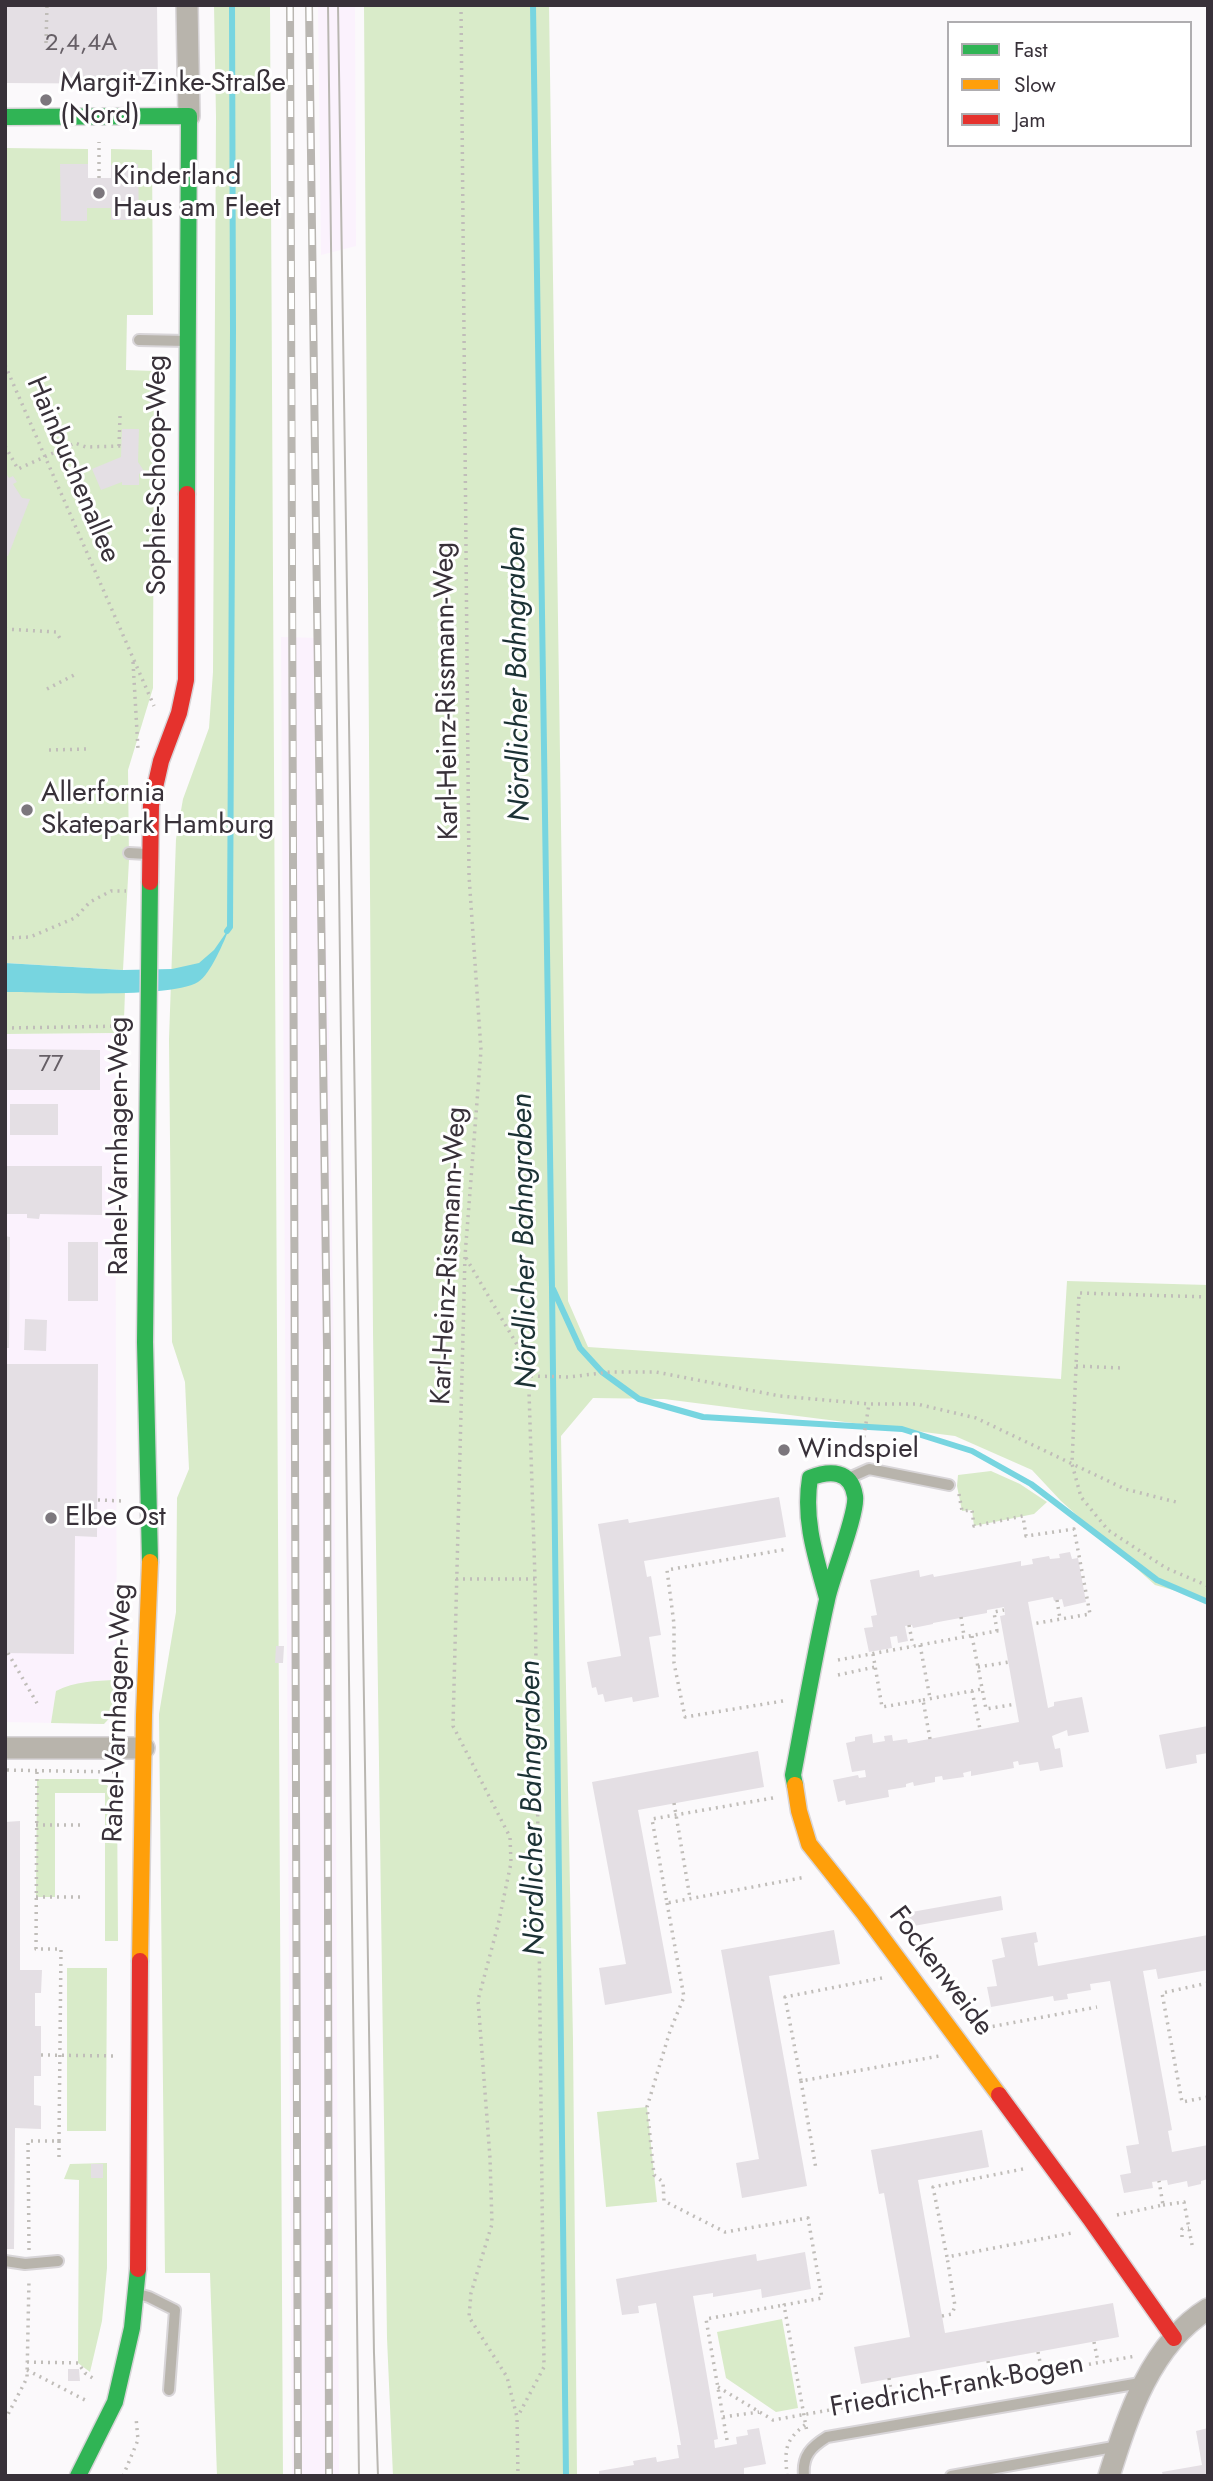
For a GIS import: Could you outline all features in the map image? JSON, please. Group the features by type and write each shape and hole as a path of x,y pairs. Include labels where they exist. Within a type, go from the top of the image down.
{"street":[{"name":"Sophie-Schoop-Weg","path":"148,940 151,806 161,761 179,713 186,680 187,5"},
{"path":"5,117 188,116"},
{"name":"Rahel-Varnhagen-Weg","path":"78,2476 115,2402 132,2328 136,2294 144,1748 150,1580 145,1342 148,940"},
{"name":"Fockenweide","path":"827,1598 805,1496 810,1478 826,1471 842,1474 849,1479 855,1489 856,1500 827,1598 793,1775 809,1844 1094,2224 1174,2337"},
{"path":"5,1748 144,1748"},
{"path":"1109,2476 1150,2372 1174,2337 1208,2309"}],"lane":[{"path":"139,340 187,341"},
{"path":"129,853 150,855"},
{"path":"849,1479 869,1469 950,1485"},
{"path":"5,2261 29,2264 58,2260"},
{"path":"136,2294 149,2297 175,2311 169,2390"},
{"name":"Friedrich-Frank-Bogen","path":"804,2476 803,2463 809,2448 827,2437 1150,2372"},
{"path":"951,2476 990,2472 1119,2446"}],"path":[{"path":"46,43 47,5"},
{"name":"Karl-Heinz-Rissmann-Weg","path":"461,5 469,876 481,1051 465,1256 453,1726 510,1837 511,1863 478,2000 490,2158 492,2224 471,2293 469,2317 507,2377 517,2417 519,2476"},
{"path":"99,178 99,143 111,116"},
{"name":"Hainbuchenallee","path":"5,365 156,710"},
{"path":"5,446 18,469 75,443 86,447 120,446 120,416"},
{"path":"5,629 56,632 61,639"},
{"path":"133,660 138,751"},
{"path":"47,689 76,674"},
{"path":"49,750 87,749"},
{"path":"5,938 30,937 75,918 90,902 111,891 149,891"},
{"path":"5,1028 148,1021"},
{"path":"465,1256 529,1365 531,1376 529,1392 535,1579 544,2367 517,2417"},
{"path":"1208,1297 1079,1293 1072,1464 1081,1497 1108,1530 1166,1568 1208,1586"},
{"path":"1076,1366 1121,1368"},
{"path":"531,1376 569,1377 610,1372 656,1372 780,1396 869,1404 918,1404 976,1418 1125,1489 1180,1503"},
{"path":"863,1442 869,1404"},
{"path":"950,1485 957,1486 962,1511 972,1510 974,1526 1023,1516 1027,1536 1074,1529 1090,1614 1032,1624"},
{"path":"97,1500 127,1502"},
{"path":"809,1696 685,1717 674,1663 674,1624 667,1570 814,1545"},
{"path":"455,1579 535,1579"},
{"path":"1057,1600 1060,1619"},
{"path":"815,1665 1000,1630 994,1612 1004,1610"},
{"path":"961,1618 964,1637"},
{"path":"909,1625 913,1646"},
{"path":"972,1636 986,1709 1016,1704"},
{"path":"920,1645 930,1699"},
{"path":"8,1653 37,1705"},
{"path":"873,1654 882,1707 982,1689"},
{"path":"978,1667 1009,1662"},
{"path":"840,1674 875,1667"},
{"path":"972,1691 980,1730"},
{"path":"923,1700 930,1739"},
{"path":"37,1748 36,1949 61,1949 59,2157"},
{"path":"5,1770 115,1772"},
{"path":"727,2440 706,2319 822,2298 808,2218 725,2232 664,2201 663,2182 654,2175 647,2107 670,2031 684,1997 652,1819 796,1794"},
{"path":"674,1803 690,1898"},
{"path":"36,1825 82,1825"},
{"path":"667,1903 831,1872"},
{"path":"36,1897 82,1897"},
{"path":"816,2169 785,1997 908,1973"},
{"path":"1208,1983 1161,1993 1182,2102 1208,2097"},
{"path":"953,2034 1097,2007"},
{"path":"801,2081 966,2052"},
{"path":"41,2055 125,2056"},
{"path":"5,2420 27,2378 27,2141 59,2141"},
{"path":"942,2316 952,2314 955,2306 933,2188 1049,2164"},
{"path":"1159,2181 1163,2205"},
{"path":"947,2257 1184,2202 1193,2250"},
{"path":"1182,2237 1182,2229 1189,2228"},
{"path":"784,2305 809,2448"},
{"path":"1094,2342 1098,2362"},
{"path":"1038,2352 1042,2372"},
{"path":"718,2387 773,2420 1134,2356 1150,2372"},
{"path":"988,2361 991,2381"},
{"path":"27,2362 78,2362 85,2373 100,2382"},
{"path":"27,2370 93,2403"},
{"path":"889,2378 892,2398"},
{"path":"723,2417 760,2412"},
{"path":"787,2476 785,2452 789,2440 805,2424"}],"shaded area":[{"path":"318,5 355,5 356,246 321,255"},
{"path":"281,637 320,638 319,719 329,1033 334,1369 339,2476 292,2476"},
{"path":"115,1033 117,1710 104,1724 5,1722 5,1034"}],"green space":[{"path":"214,5 270,5 283,2476 217,2476 210,2273 165,2273 159,1714 176,1612 177,1498 189,1469 185,1382 172,1342 169,1039 176,839 183,799 209,728 213,672 216,117"},
{"path":"364,5 549,5 568,1301 588,1347 1061,1379 1067,1281 1208,1285 1208,1600 1155,1585 1061,1501 1032,1470 955,1436 664,1399 593,1398 561,1436 573,2040 577,2476 393,2476 387,2338 373,1332"},
{"path":"5,148 88,149 88,178 111,178 111,149 152,150 153,315 127,315 126,370 154,371 153,688 128,770 129,860 123,970 5,963"},
{"path":"5,992 125,992 124,1019 115,1033 5,1034"},
{"path":"991,1471 1020,1484 1047,1502 1034,1514 974,1526 972,1510 962,1511 957,1486 958,1475"},
{"path":"117,1680 117,1710 104,1724 51,1723 56,1691 78,1683"},
{"path":"37,1779 100,1779 117,1794 118,1941 105,1941 105,1793 55,1793 55,1897 36,1897"},
{"path":"67,1968 107,1968 106,2131 67,2131"},
{"path":"647,2107 657,2202 606,2207 597,2112"},
{"path":"107,2163 107,2268 102,2321 90,2372 78,2363 79,2180 64,2179 70,2164"},
{"path":"782,2319 798,2408 776,2412 726,2378 717,2332"}],"water":[{"path":"230,927 208,972 198,982 183,987 135,993 5,992 5,963 123,970 172,969 199,963 214,950"}],"building":[{"path":"5,5 157,5 158,84 5,83"},
{"name":"Kinderland Haus am Fleet","path":"60,164 88,164 88,178 111,178 111,165 138,164 139,220 111,220 111,208 87,208 87,221 61,221"},
{"path":"122,429 139,429 138,462 144,471 139,474 139,485 122,485 122,482 101,490 92,469 121,457"},
{"path":"5,472 17,482 13,484 22,498 30,499 8,556 5,556"},
{"path":"5,1049 100,1050 100,1090 5,1090"},
{"path":"10,1104 58,1104 58,1135 10,1135"},
{"path":"5,1166 102,1166 102,1215 40,1214 39,1219 27,1218 27,1214 5,1214"},
{"path":"5,1236 10,1237 9,1348 5,1348"},
{"path":"68,1242 98,1242 98,1301 68,1301"},
{"path":"25,1319 47,1320 46,1351 24,1350"},
{"name":"Elbe Ost","path":"5,1364 98,1364 97,1537 75,1536 74,1654 5,1653"},
{"path":"779,1497 786,1537 644,1561 647,1577 651,1576 661,1635 649,1637 659,1697 633,1702 632,1697 605,1702 603,1694 598,1695 596,1687 592,1688 587,1662 621,1656 598,1524 628,1519 629,1523"},
{"path":"1070,1552 1072,1559 1078,1558 1086,1602 1064,1607 1062,1599 1054,1601 1053,1597 1028,1602 1048,1708 1054,1706 1054,1702 1082,1697 1089,1732 1068,1736 1067,1730 1052,1736 1055,1749 1060,1748 1063,1767 1040,1771 1038,1762 1019,1765 1018,1761 1013,1762 1014,1768 971,1776 971,1771 963,1773 964,1777 943,1780 942,1776 935,1777 935,1782 914,1786 913,1782 906,1784 906,1787 888,1790 889,1797 846,1805 845,1800 838,1802 833,1780 858,1775 859,1778 866,1777 865,1770 852,1772 846,1743 855,1741 855,1737 872,1734 873,1743 885,1741 884,1736 892,1735 893,1741 907,1739 908,1743 1019,1722 1000,1616 1005,1615 1004,1607 913,1628 912,1625 905,1626 908,1641 898,1643 897,1636 890,1637 892,1648 869,1652 864,1628 873,1627 871,1616 877,1615 870,1580 919,1570 920,1577 933,1574 934,1577 1021,1561 1021,1566 1033,1564 1032,1559 1049,1556 1050,1559 1060,1558 1059,1554"},
{"path":"276,1646 284,1646 283,1663 275,1663"},
{"path":"1208,1726 1208,1753 1196,1755 1197,1763 1166,1769 1159,1735"},
{"path":"758,1751 764,1787 638,1810 672,1993 605,2005 599,1968 626,1964 592,1782"},
{"path":"20,1821 20,1970 42,1970 41,1993 35,1993 35,2026 41,2026 41,2076 34,2076 34,2105 41,2106 41,2129 15,2128 14,2249 5,2249 5,1822"},
{"path":"1001,1896 1003,1910 908,1927 906,1913"},
{"path":"834,1930 840,1964 769,1976 807,2186 742,2198 736,2163 759,2159 721,1950"},
{"path":"1036,1932 1038,1942 1034,1943 1038,1966 1208,1935 1208,1970 1158,1979 1156,1969 1143,1971 1172,2130 1168,2131 1172,2152 1208,2145 1208,2179 1201,2181 1201,2184 1188,2187 1187,2181 1168,2185 1167,2180 1152,2182 1153,2188 1124,2193 1120,2175 1131,2173 1126,2146 1139,2144 1110,1981 1090,1984 1091,1990 1067,1994 1068,1999 1054,2001 1053,1996 991,2007 987,1987 997,1986 992,1960 1005,1957 1001,1938"},
{"path":"982,2130 989,2167 918,2180 945,2333 1113,2303 1119,2337 861,2384 854,2347 910,2337 884,2193 879,2194 871,2150"},
{"path":"91,2164 103,2164 103,2178 91,2178"},
{"path":"805,2252 811,2289 762,2298 761,2289 713,2297 713,2293 693,2296 718,2439 714,2440 715,2448 737,2444 736,2437 748,2435 747,2430 759,2428 766,2464 744,2468 744,2476 599,2476 599,2471 634,2465 633,2461 656,2457 657,2462 679,2458 677,2445 681,2445 656,2303 638,2306 639,2313 622,2315 616,2279 756,2254 757,2261"},
{"path":"68,2369 79,2369 80,2381 68,2381"},
{"path":"1208,2428 1208,2476 1163,2476 1162,2472 1202,2465 1196,2431"}],"waterway":[{"path":"227,931 230,927 232,5"},
{"name":"Nördlicher Bahngraben","path":"533,5 566,2476"},
{"path":"553,1289 580,1348 602,1372 639,1399 703,1417 902,1429 972,1451 1031,1484 1157,1580 1208,1602"}],"tram line":[{"path":"328,5 359,2476"},
{"path":"338,5 378,2476"}],"railway":[{"path":"290,5 298,2476"},
{"path":"309,5 327,1348 329,2476"}],"traffic: fast":[{"path":"5,117 189,116 187,494"},
{"path":"150,882 145,1342 150,1562"},
{"path":"795,1785 793,1775 822,1622 855,1504 853,1487 849,1481 832,1473 810,1478 808,1494 809,1524 827,1598"},
{"path":"78,2476 115,2402 132,2328 138,2269"}],"traffic: slow":[{"path":"140,1961 144,1715 150,1562"},
{"path":"795,1785 799,1811 809,1844 999,2095"}],"traffic: jam":[{"path":"150,882 151,805 161,761 179,713 186,680 187,494"},
{"path":"138,2269 140,1961"},
{"path":"999,2095 1174,2338"}],"place":[{"name":"Margit-Zinke-Straße (Nord)","path":"46,100"},
{"name":"Kinderland Haus am Fleet","path":"99,193"},
{"name":"Allerfornia Skatepark Hamburg","path":"27,810"},
{"name":"Windspiel","path":"784,1450"},
{"name":"Elbe Ost","path":"51,1518"}]}
